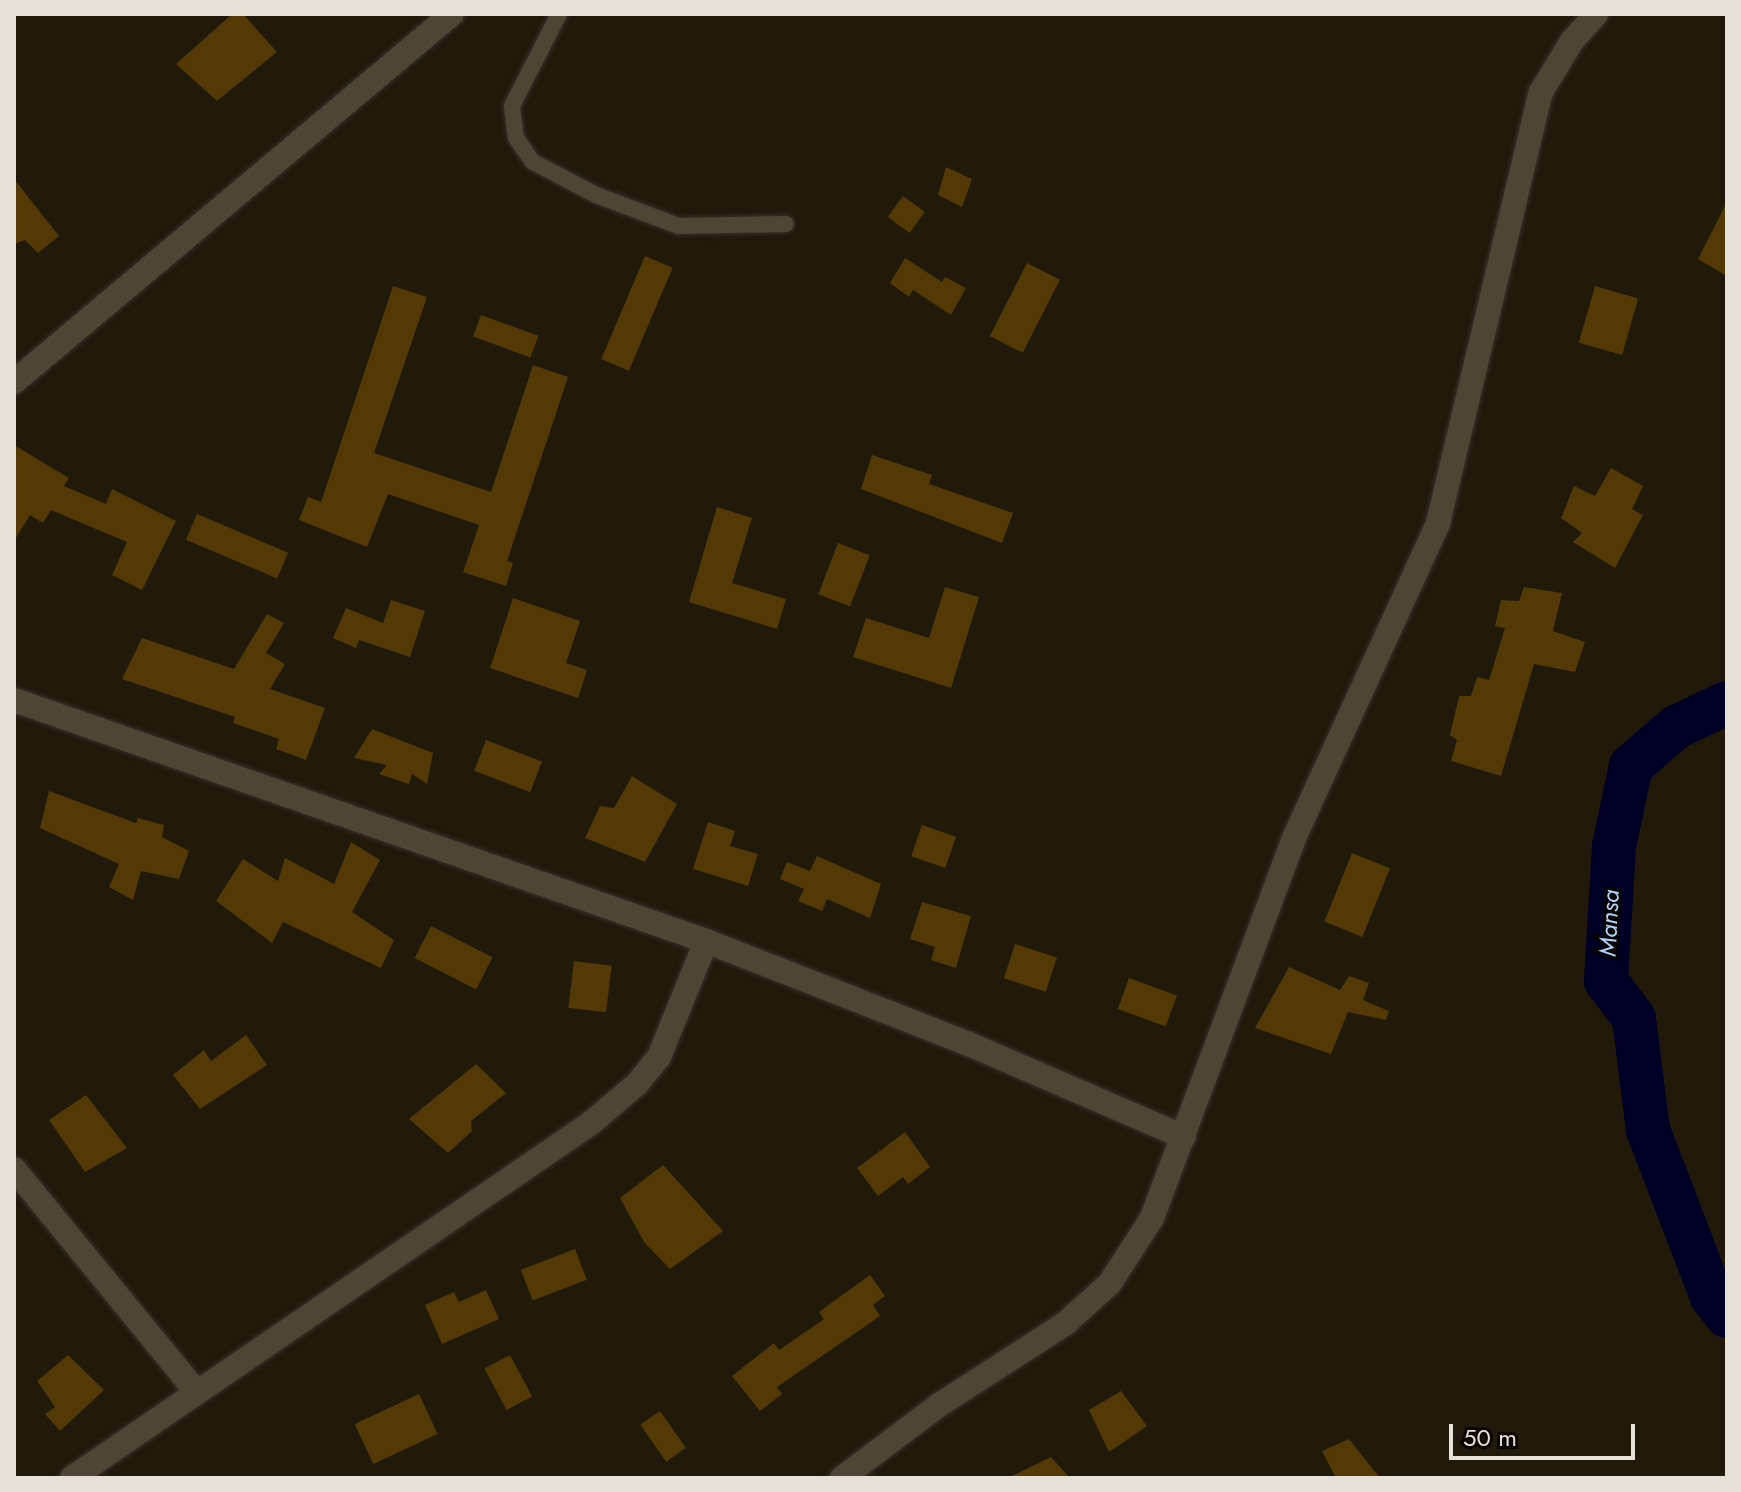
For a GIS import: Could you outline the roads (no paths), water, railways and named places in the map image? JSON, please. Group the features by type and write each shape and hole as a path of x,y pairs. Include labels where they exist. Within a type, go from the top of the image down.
{"street":[{"path":"14,382 452,14"},
{"path":"842,1478 939,1405 1066,1323 1110,1283 1152,1218 1294,838 1438,523 1541,92 1572,41 1596,14"},
{"path":"14,700 706,941 969,1044 1184,1137"},
{"path":"72,1478 195,1390 591,1123 637,1084 675,1024 706,941"},
{"path":"14,1169 195,1390"}],"lane":[{"path":"559,14 512,106 516,138 533,162 596,195 679,226 786,224"}],"waterway":[{"name":"Mansa","path":"1727,703 1676,727 1631,766 1614,846 1606,981 1634,1018 1648,1130 1712,1297 1727,1316"}]}
